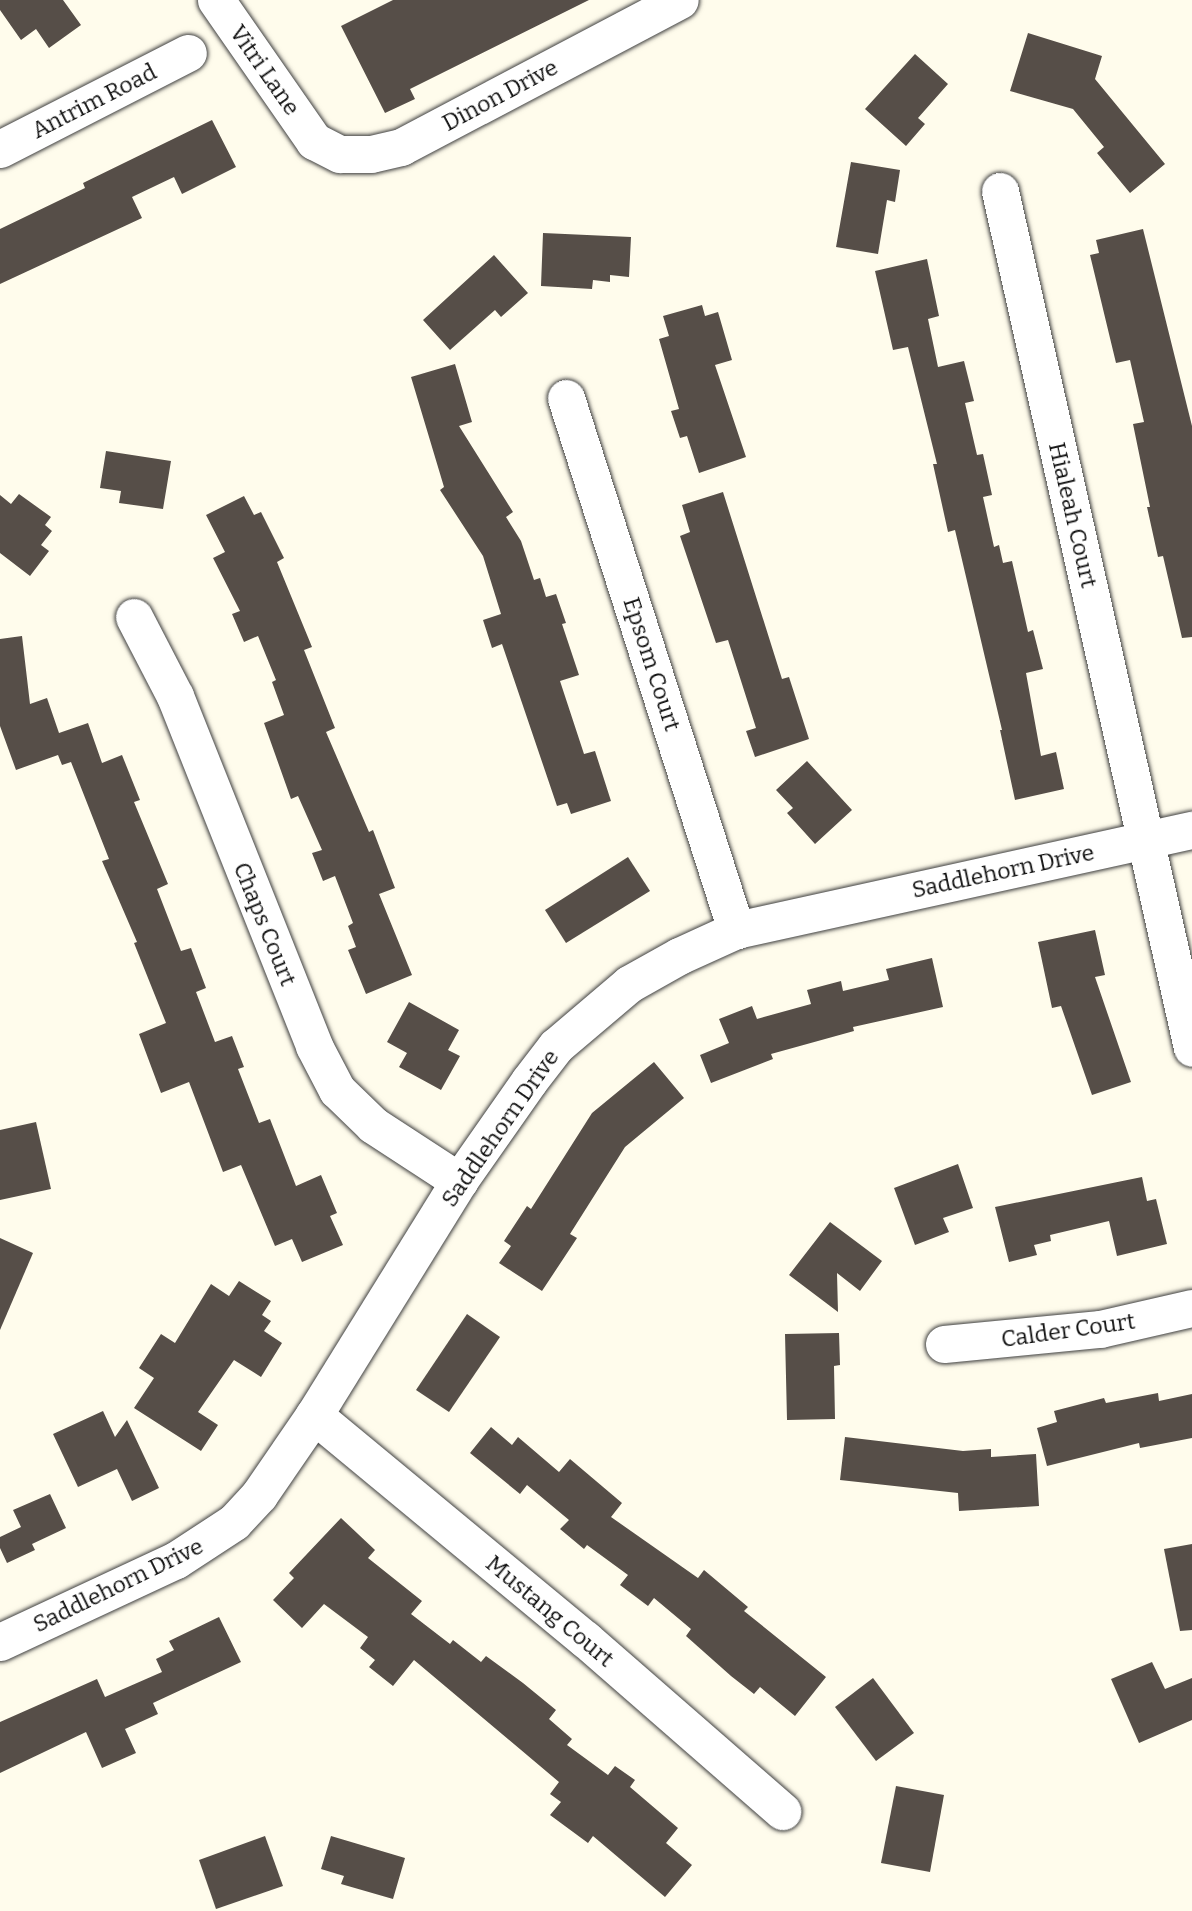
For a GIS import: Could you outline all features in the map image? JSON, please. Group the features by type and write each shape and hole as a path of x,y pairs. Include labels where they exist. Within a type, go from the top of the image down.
{"street":[{"name":"Vitri Lane","path":"216,0 314,141"},
{"name":"Dinon Drive","path":"314,141 340,154 371,154 401,147 680,0"},
{"name":"Antrim Road","path":"2,145 188,53"},
{"name":"Hialeah Court","path":"1000,191 1192,1048"},
{"name":"Epsom Court","path":"566,398 736,930"},
{"name":"Chaps Court","path":"134,617 175,696 314,1046 337,1090 373,1125 459,1181"},
{"name":"Saddlehorn Drive","path":"0,1642 176,1560 208,1542 234,1522 259,1495 314,1415 459,1181 529,1081 556,1046 629,984 679,956 736,930 1192,830"},
{"name":"Calder Court","path":"944,1343 1100,1329 1192,1308"},
{"name":"Mustang Court","path":"314,1415 585,1639 782,1811"}],"building":[{"path":"0,0 63,0 81,25 49,48 36,29 21,40 0,10"},
{"path":"393,0 589,0 410,89 415,99 385,113 341,26"},
{"path":"1028,33 1102,56 1095,79 1165,164 1130,193 1097,153 1104,147 1073,109 1010,91"},
{"path":"915,54 948,84 918,118 925,124 906,146 865,109"},
{"path":"212,120 236,167 182,194 174,177 132,197 142,218 0,284 0,229 85,188 83,183"},
{"path":"851,162 900,170 895,202 887,200 878,254 836,247"},
{"path":"1143,229 1192,426 1192,637 1182,638 1163,556 1158,557 1133,424 1144,422 1130,360 1116,363 1090,255 1099,253 1096,240"},
{"path":"543,233 631,237 629,277 610,275 610,282 593,280 592,289 541,286"},
{"path":"494,255 528,293 501,317 495,310 450,350 423,320"},
{"path":"927,259 939,316 928,319 938,367 964,361 974,401 965,403 977,455 983,454 992,495 983,497 994,547 999,545 1003,563 1012,561 1028,632 1033,630 1043,669 1026,673 1041,756 1056,752 1064,789 1015,800 1002,730 955,530 948,532 933,464 937,464 908,347 893,350 875,271"},
{"path":"702,305 705,316 718,312 732,360 715,365 746,457 699,473 687,436 680,438 671,411 679,409 659,339 669,336 663,316"},
{"path":"455,364 472,422 459,426 513,512 506,517 521,541 534,580 540,578 546,597 556,594 566,623 562,624 579,675 560,681 584,754 595,751 611,801 571,814 567,803 557,806 502,644 492,648 483,620 501,614 483,556 440,490 444,487 411,377"},
{"path":"106,451 171,461 163,509 119,503 121,491 100,488"},
{"path":"723,492 782,679 789,677 809,739 755,757 746,731 756,728 728,640 716,643 680,536 690,532 682,505"},
{"path":"19,494 51,517 45,525 52,531 41,545 49,551 30,576 0,553 0,495 11,504"},
{"path":"244,496 254,515 261,512 284,558 277,562 312,647 304,650 335,728 326,732 369,832 373,830 395,888 379,894 412,975 366,994 348,950 356,947 348,926 353,923 335,876 323,881 312,853 322,850 298,796 291,799 264,723 284,715 272,682 276,680 258,636 244,642 232,614 240,611 213,558 225,552 206,515"},
{"path":"22,636 30,704 47,698 59,733 88,723 102,763 122,755 140,800 134,802 168,884 157,889 181,951 191,948 206,988 196,992 215,1042 232,1036 244,1067 238,1069 259,1123 270,1119 296,1186 321,1175 337,1213 330,1216 343,1245 302,1262 292,1239 275,1246 241,1165 223,1172 189,1082 161,1093 139,1034 166,1023 134,943 137,942 102,861 109,859 71,762 62,765 58,755 16,770 0,726 0,639"},
{"path":"807,761 852,810 815,844 787,813 793,808 776,790"},
{"path":"628,857 650,891 566,943 545,910"},
{"path":"1095,930 1105,975 1095,977 1131,1082 1092,1095 1061,1006 1052,1008 1038,942"},
{"path":"932,958 943,1007 853,1027 854,1031 771,1054 773,1059 711,1083 700,1055 729,1043 719,1019 752,1006 757,1019 811,1004 807,990 841,981 843,991 889,980 886,969"},
{"path":"409,1002 459,1030 448,1050 460,1056 441,1090 399,1067 407,1053 387,1042"},
{"path":"654,1062 684,1098 625,1147 570,1234 577,1238 542,1291 499,1263 511,1246 504,1241 527,1206 531,1209 592,1113"},
{"path":"36,1122 51,1189 0,1200 0,1130"},
{"path":"958,1164 973,1208 943,1218 949,1232 915,1245 894,1188"},
{"path":"1142,1177 1147,1201 1156,1199 1167,1244 1117,1256 1109,1221 1050,1235 1051,1241 1034,1245 1037,1255 1009,1262 995,1207"},
{"path":"830,1222 882,1261 860,1291 837,1273 838,1312 789,1275"},
{"path":"0,1238 33,1253 0,1330"},
{"path":"239,1281 271,1301 262,1315 271,1321 264,1331 282,1343 261,1377 234,1360 198,1412 218,1425 201,1451 134,1408 154,1378 139,1368 161,1334 175,1343 211,1284 229,1296"},
{"path":"467,1314 500,1337 449,1412 416,1390"},
{"path":"839,1333 840,1365 834,1366 835,1419 787,1420 785,1334"},
{"path":"1158,1393 1159,1401 1192,1394 1192,1438 1140,1448 1139,1443 1047,1466 1037,1428 1057,1422 1054,1411 1104,1398 1106,1403"},
{"path":"103,1411 115,1437 127,1420 159,1488 132,1501 117,1469 78,1487 53,1434"},
{"path":"491,1427 512,1445 518,1437 559,1472 570,1459 622,1503 611,1517 698,1578 704,1570 748,1607 744,1611 826,1677 795,1716 760,1687 754,1694 731,1676 686,1636 691,1629 654,1598 648,1606 620,1585 628,1575 587,1545 584,1549 560,1529 569,1520 527,1485 520,1494 470,1453"},
{"path":"845,1437 963,1451 991,1449 991,1457 1036,1454 1039,1506 959,1511 958,1493 840,1480"},
{"path":"50,1494 66,1528 32,1544 35,1550 7,1563 0,1548 0,1537 21,1527 13,1510"},
{"path":"341,1518 375,1550 368,1558 422,1601 411,1614 450,1644 453,1640 481,1662 486,1656 523,1683 556,1710 549,1719 572,1739 567,1745 608,1775 615,1766 635,1780 630,1787 678,1828 666,1843 692,1865 665,1897 593,1836 588,1843 550,1815 561,1802 550,1794 559,1782 414,1660 393,1686 369,1667 375,1660 360,1648 368,1637 324,1604 302,1628 273,1600 294,1578 289,1573"},
{"path":"1192,1544 1192,1630 1180,1631 1164,1549"},
{"path":"219,1617 241,1662 153,1703 158,1714 125,1729 136,1753 102,1768 86,1732 0,1773 0,1722 97,1679 105,1697 162,1672 156,1659 174,1650 169,1641"},
{"path":"1152,1662 1165,1689 1192,1678 1192,1720 1139,1743 1111,1679"},
{"path":"873,1678 914,1733 876,1761 835,1707"},
{"path":"896,1786 944,1795 930,1872 881,1863"},
{"path":"265,1836 283,1886 216,1909 199,1860"},
{"path":"331,1836 405,1858 393,1899 341,1884 344,1876 321,1869"}]}
